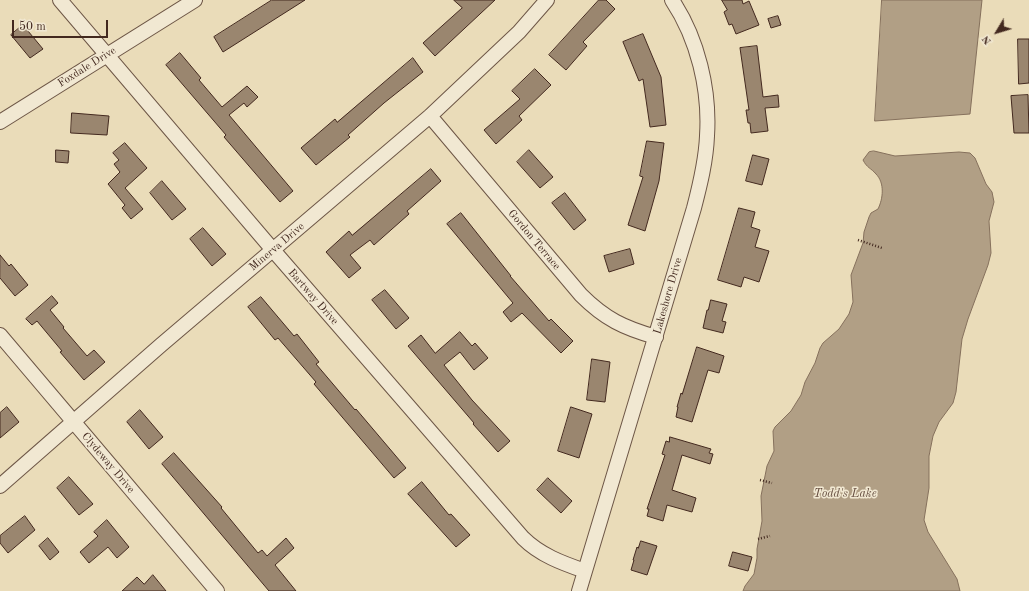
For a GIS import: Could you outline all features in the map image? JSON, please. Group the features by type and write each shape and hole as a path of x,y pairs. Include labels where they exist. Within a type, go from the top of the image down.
{"street":[{"name":"Bartway Drive","path":"60,0 273,250 523,538 536,550 562,563 585,571"},
{"name":"Foxdale Drive","path":"0,122 195,0"},
{"name":"Minerva Drive","path":"0,486 161,345 430,116 519,32 547,0"},
{"name":"Lakeshore Drive","path":"579,591 656,337 702,178 707,138 707,103 700,64 684,20 672,0"},
{"name":"Gordon Terrace","path":"430,116 581,296 612,321 638,332 656,337"},
{"name":"Clydeway Drive","path":"0,335 216,591"}],"path":[{"path":"858,240 882,248"},
{"path":"760,480 772,483"},
{"path":"758,539 770,536"}],"water":[{"path":"882,0 982,0 970,114 875,121"},
{"name":"Todd's Lake","path":"874,151 895,156 959,152 970,153 975,158 986,184 992,192 994,202 989,221 991,253 962,339 956,392 953,403 939,422 933,436 929,456 929,488 924,520 928,532 957,579 960,591 743,591 754,574 757,558 757,549 762,521 761,496 767,466 774,451 773,431 791,411 801,395 820,348 823,343 839,329 849,314 853,302 851,275 863,243 864,232 869,217 871,213 878,209 882,196 882,186 879,178 863,160 869,152"}],"building":[{"path":"272,0 305,0 223,52 214,37"},
{"path":"454,0 495,0 435,56 423,43 462,8"},
{"path":"599,0 606,0 615,9 583,42 587,46 566,70 549,55"},
{"path":"722,0 742,0 743,4 749,1 759,25 736,34 732,24 729,25 724,12 727,10"},
{"path":"778,16 781,25 771,28 768,19"},
{"path":"23,25 43,49 30,58 11,35"},
{"path":"643,34 661,77 666,125 650,127 643,79 639,81 623,42"},
{"path":"1018,39 1029,39 1029,83 1019,84"},
{"path":"757,46 763,97 778,95 779,107 765,108 768,131 751,133 746,110 749,110 740,48"},
{"path":"180,53 201,78 199,80 222,107 247,86 258,97 247,107 244,103 229,115 293,191 280,202 224,137 226,135 166,65"},
{"path":"413,58 423,72 384,103 348,135 350,137 316,165 301,148 335,119 337,122"},
{"path":"535,69 551,85 519,116 522,120 496,144 484,130 520,99 512,91"},
{"path":"1028,95 1029,133 1014,133 1011,96"},
{"path":"72,113 109,116 107,135 71,133"},
{"path":"647,141 664,143 659,181 645,231 628,225 643,177 640,176"},
{"path":"125,143 147,168 125,188 143,209 131,219 122,208 125,205 108,184 120,172 114,164 119,160 113,153"},
{"path":"56,150 69,151 68,163 56,162"},
{"path":"529,150 553,177 540,188 517,162"},
{"path":"753,155 769,159 762,185 746,181"},
{"path":"431,169 441,181 407,211 409,214 374,245 370,240 350,255 361,268 349,278 326,252 349,231 352,235"},
{"path":"162,181 186,209 172,220 150,193"},
{"path":"565,193 586,220 574,230 552,203"},
{"path":"739,208 755,212 751,227 760,230 755,247 769,251 759,282 744,277 741,287 718,280"},
{"path":"461,213 510,276 549,321 551,319 573,341 561,353 522,313 511,322 503,312 513,303 447,224"},
{"path":"203,228 226,254 212,266 190,239"},
{"path":"630,249 634,264 609,272 604,256"},
{"path":"0,255 9,266 11,264 28,285 15,296 0,278"},
{"path":"385,290 409,318 396,329 372,300"},
{"path":"52,296 58,303 50,310 64,327 63,328 87,356 94,350 105,362 84,380 60,352 62,351 37,321 32,325 26,319"},
{"path":"261,297 294,336 297,334 319,362 316,364 406,468 394,478 314,384 316,382 278,338 275,340 248,307"},
{"path":"711,300 727,304 722,321 726,322 723,333 703,328"},
{"path":"460,332 472,346 475,343 488,358 474,370 460,352 444,365 472,400 510,441 498,452 408,346 421,335 435,353"},
{"path":"697,347 724,356 719,373 708,370 692,422 676,417 681,393 682,394"},
{"path":"592,359 610,362 605,402 587,400"},
{"path":"7,407 19,422 0,438 0,413"},
{"path":"571,407 592,414 579,458 558,451"},
{"path":"140,410 163,437 149,449 127,422"},
{"path":"670,437 711,449 709,453 713,454 710,464 682,455 672,490 696,498 692,512 667,505 663,521 647,516 649,509 647,509 665,455 662,454 666,441 669,442"},
{"path":"174,453 222,507 221,508 258,553 262,550 267,556 286,538 294,548 275,565 296,591 269,591 162,464"},
{"path":"69,477 93,504 79,515 57,488"},
{"path":"548,478 572,501 561,513 537,490"},
{"path":"422,482 449,515 451,514 470,535 456,547 408,494"},
{"path":"25,516 35,530 8,553 0,543 0,536"},
{"path":"107,520 129,547 117,558 108,547 89,563 80,552 98,536 94,532"},
{"path":"48,538 59,552 50,560 39,546"},
{"path":"641,541 657,546 647,575 631,570 637,547 638,548"},
{"path":"733,552 752,557 748,571 729,566"},
{"path":"153,575 166,591 122,591 137,577 144,584"}]}
